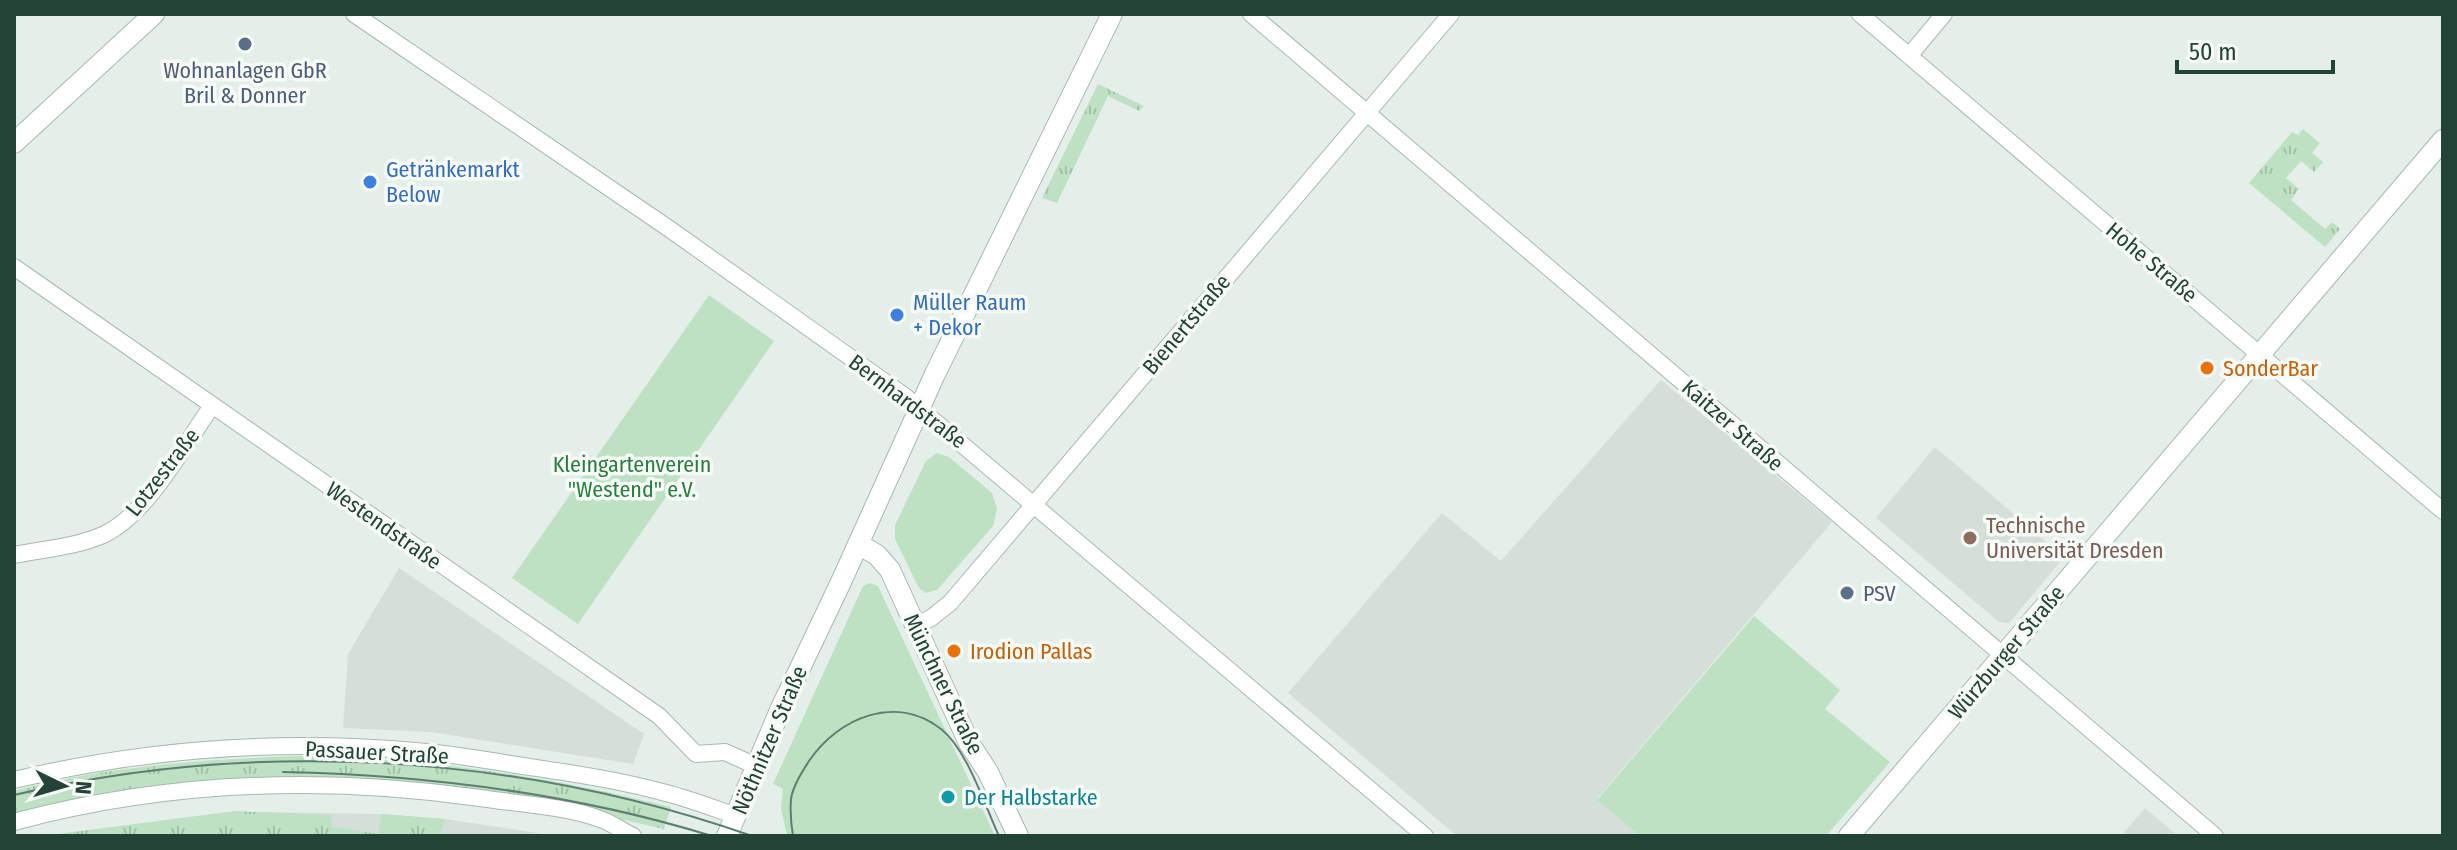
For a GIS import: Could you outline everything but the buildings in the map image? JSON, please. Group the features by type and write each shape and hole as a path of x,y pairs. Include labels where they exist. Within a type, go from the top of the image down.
{"street":[{"path":"14,143 154,14"},
{"name":"Bernhardstraße","path":"354,14 671,230 920,407 1425,836"},
{"name":"Nöthnitzer Straße","path":"727,836 920,407 1112,14"},
{"name":"Kaitzer Straße","path":"1251,14 2215,836"},
{"name":"Bienertstraße","path":"915,626 950,603 1451,14"},
{"name":"Hohe Straße","path":"1860,14 2443,511"},
{"path":"1909,56 1944,14"},
{"name":"Würzburger Straße","path":"1849,836 2443,140"},
{"name":"Westendstraße","path":"14,267 659,716 696,754 725,752 756,766"},
{"name":"Lotzestraße","path":"14,555 92,539 132,516 212,406"},
{"name":"Münchner Straße","path":"858,544 877,555 890,570 969,743 988,772 1018,836"},
{"name":"Passauer Straße","path":"14,780 163,754 252,747 369,749 427,752 640,786 736,816"},
{"name":"Passauer Straße","path":"14,822 115,800 179,791 291,784 345,785 414,789 557,810 600,819 633,836"}],"shaded area":[{"path":"1661,380 1832,522 1597,799 1641,836 1457,836 1288,693 1442,513 1501,561"},
{"name":"Technische Universität Dresden","path":"1935,447 2064,557 2009,623 1999,622 1876,518"},
{"path":"399,568 644,734 633,764 431,732 343,728 348,654"},
{"path":"2145,808 2178,836 2121,836"},
{"path":"260,812 382,814 445,819 557,836 254,836"}],"green space":[{"path":"1098,84 1144,106 1139,111 1108,96 1057,203 1042,198"},
{"path":"2303,129 2320,143 2312,153 2323,162 2314,172 2301,161 2286,178 2299,189 2291,200 2325,229 2332,222 2340,229 2325,247 2249,183 2292,132 2298,135"},
{"name":"Kleingartenverein \"Westend\" e.V.","path":"709,295 774,341 578,624 512,578"},
{"path":"937,453 949,457 992,493 997,509 993,526 937,590 926,593 919,588 895,539 895,525 926,461"},
{"path":"870,583 878,586 995,836 787,836 781,808 783,789 773,784 863,586"},
{"path":"1754,616 1840,690 1825,709 1890,762 1826,836 1641,836 1597,800"},
{"path":"300,756 394,760 487,771 579,786 671,807 664,829 540,801 327,780 14,816 14,791 49,782 156,765"},
{"path":"235,811 330,815 332,827 378,834 382,814 445,819 440,836 42,836"}],"tram line":[{"path":"793,836 791,799 809,761 821,746 852,722 887,712 906,713 924,719 950,738 967,764 999,836"},
{"path":"14,795 106,777 199,766 292,761 386,763 479,772 572,787 663,808 752,836"},
{"path":"283,772 392,777 499,789 606,808 712,836"}],"place":[{"name":"Wohnanlagen GbR Bril & Donner","path":"245,44"},
{"name":"Getränkemarkt Below","path":"370,182"},
{"name":"Müller Raum + Dekor","path":"897,315"},
{"name":"SonderBar","path":"2207,368"},
{"name":"Technische Universität Dresden","path":"1970,538"},
{"name":"PSV","path":"1847,593"},
{"name":"Irodion Pallas","path":"954,651"},
{"name":"Der Halbstarke","path":"948,797"}]}
